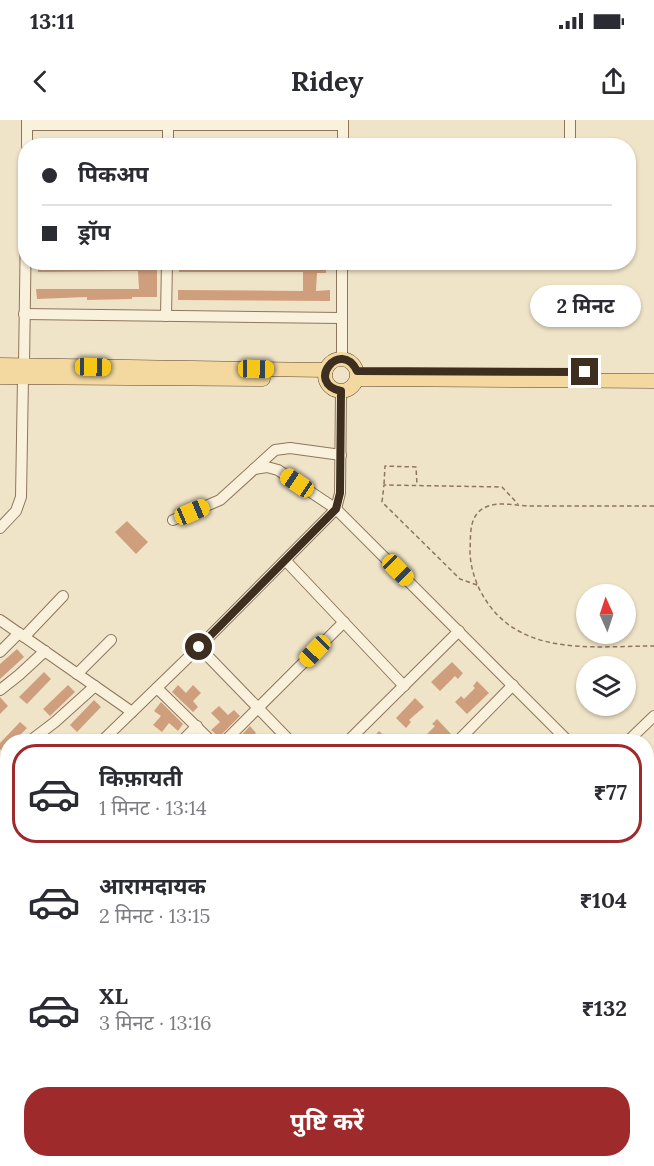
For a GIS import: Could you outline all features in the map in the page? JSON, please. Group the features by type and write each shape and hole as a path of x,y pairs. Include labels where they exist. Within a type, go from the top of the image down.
{"main road":[{"path":"342,359 351,362 357,375 350,389 341,391 334,390 329,385 326,375 330,363 342,359"},
{"path":"0,365 23,371 326,375"},
{"path":"0,377 23,371"},
{"path":"357,375 654,372"},
{"path":"357,375 654,381"}],"street":[{"path":"570,120 570,138"},
{"path":"27,123 343,122 343,138"},
{"path":"0,528 16,511 21,497 25,270"},
{"path":"166,316 167,270"},
{"path":"342,270 342,359"},
{"path":"24,314 342,318"},
{"path":"109,734 336,509 340,493 341,391"},
{"path":"173,520 220,500 269,455 281,448 341,455"},
{"path":"254,469 267,467 278,470 336,509 561,734"},
{"path":"286,561 404,686"},
{"path":"0,652 63,596"},
{"path":"0,620 132,711"},
{"path":"232,734 344,622"},
{"path":"355,734 459,631"},
{"path":"77,674 111,640"},
{"path":"199,647 283,734"},
{"path":"0,690 45,651"},
{"path":"465,734 513,685"},
{"path":"39,734 95,686"},
{"path":"157,688 204,734"},
{"path":"635,734 654,716"},
{"path":"189,734 197,726"}],"path":[{"path":"417,486 416,467 385,466 382,502 460,579 477,585"},
{"path":"384,485 502,487 519,505"},
{"path":"654,506 502,504 488,506 479,511 471,527 470,558 477,585 501,620 539,641 576,646 654,646"}],"building":[{"path":"38,270 157,270 157,297 87,300 87,297 37,299 36,289 139,289 138,271 38,272"},
{"path":"179,270 326,270 326,273 317,273 316,291 330,290 330,301 178,300 178,290 303,291 303,272 179,272"},
{"path":"127,521 148,542 136,554 115,532"},
{"path":"17,649 24,657 0,679 0,664"},
{"path":"452,662 463,673 458,679 455,676 440,691 431,682"},
{"path":"44,672 51,679 27,704 19,697"},
{"path":"477,681 489,693 467,714 455,702 461,696 464,699 475,688 473,686"},
{"path":"68,685 75,692 50,716 43,709"},
{"path":"178,685 186,693 193,685 201,693 193,701 198,707 193,712 172,692"},
{"path":"0,697 8,706 0,714"},
{"path":"415,698 424,707 409,720 411,722 406,728 396,718"},
{"path":"94,700 101,707 77,732 70,725"},
{"path":"161,702 183,724 178,731 169,723 162,732 153,725 161,716 154,711"},
{"path":"219,706 228,715 234,710 240,716 222,734 216,734 211,730 220,722 211,713"},
{"path":"437,719 451,734 427,734 435,726 432,724"},
{"path":"20,722 27,728 21,734 9,734"},
{"path":"250,726 256,733 255,734 243,734"}],"route":[{"path":"199,647 336,509 340,493 341,391 334,390 326,379 326,370 330,363 338,359 349,360 357,371 585,372"}]}
